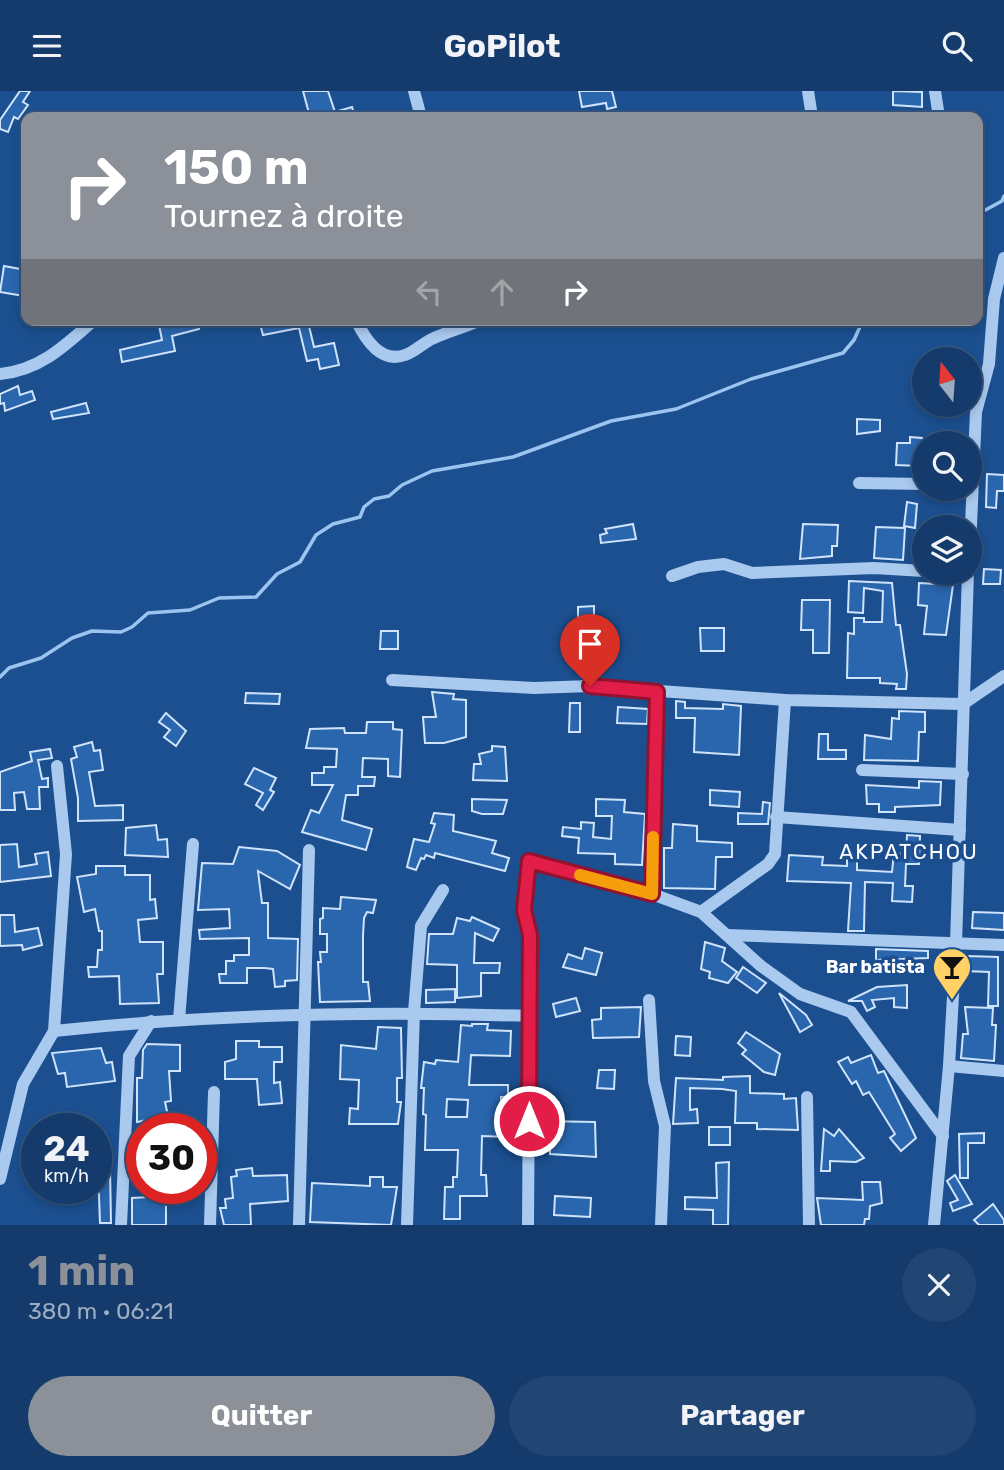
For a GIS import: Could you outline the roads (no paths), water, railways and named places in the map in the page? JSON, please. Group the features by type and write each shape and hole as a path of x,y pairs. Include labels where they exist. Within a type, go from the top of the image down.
{"street":[{"path":"414,91 420,112"},
{"path":"808,91 811,112"},
{"path":"935,91 938,112"},
{"path":"975,431 976,412 989,364 994,299 1004,258"},
{"path":"0,374 19,372 55,355 87,326"},
{"path":"359,326 375,350 389,356 405,355 421,344 466,326"},
{"path":"859,483 912,484"},
{"path":"672,576 698,567 724,563 752,573 874,568 912,570"},
{"path":"934,1225 949,1066 956,944 968,585"},
{"path":"392,680 534,688 590,686 785,699 963,704 1004,676"},
{"path":"652,894 657,692"},
{"path":"701,912 773,859 785,699"},
{"path":"0,1179 23,1084 54,1031 66,853 57,766"},
{"path":"862,770 963,774"},
{"path":"776,817 960,829"},
{"path":"179,1020 193,845"},
{"path":"299,1225 309,850"},
{"path":"528,1225 530,935 524,910 529,861 652,894 701,912 761,966 800,994 851,1012 943,1136"},
{"path":"407,1225 414,1012 421,926 443,890"},
{"path":"727,935 1004,945"},
{"path":"649,1000 654,1081 665,1126 661,1225"},
{"path":"54,1031 152,1021 414,1012 530,1016"},
{"path":"121,1225 130,1056 152,1021"},
{"path":"949,1066 1004,1071"},
{"path":"210,1225 214,1092"},
{"path":"807,1097 809,1225"}],"waterway":[{"path":"983,211 1002,201 1004,196"},
{"path":"0,677 9,668 41,658 72,638 92,631 121,632 132,627 148,613 190,610 219,598 256,597 277,574 300,562 316,535 333,524 360,517 364,507 374,499 389,496 402,485 432,471 513,457 611,421 676,409 751,379 843,353 854,340 860,326"}],"place":[{"name":"Bar batista","path":"952,1001"}],"district":[{"name":"AKPATCHOU","path":"909,851"}]}
